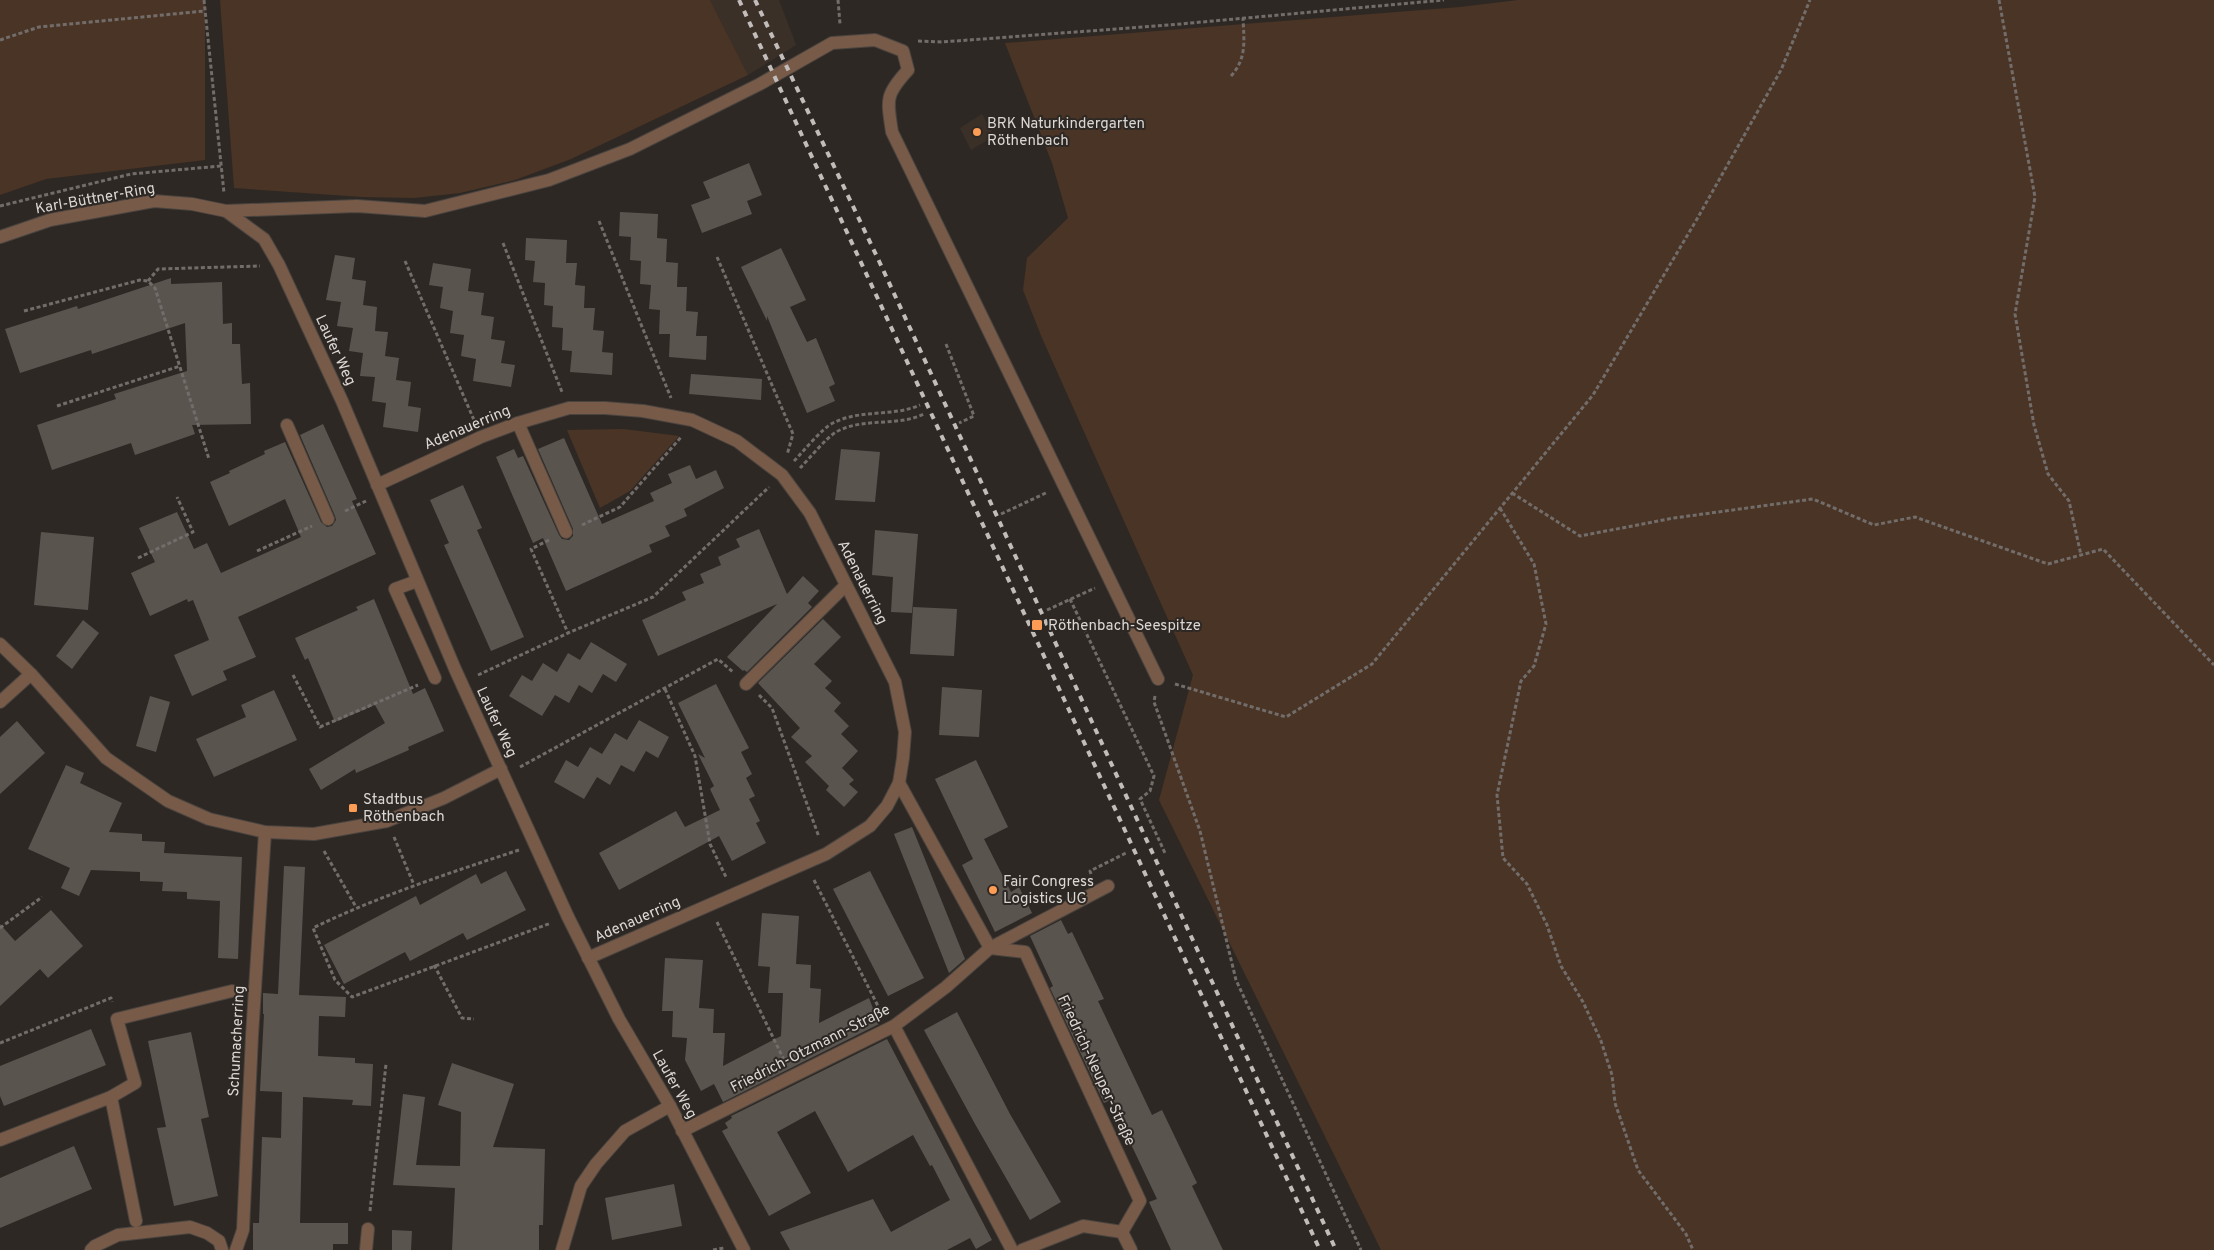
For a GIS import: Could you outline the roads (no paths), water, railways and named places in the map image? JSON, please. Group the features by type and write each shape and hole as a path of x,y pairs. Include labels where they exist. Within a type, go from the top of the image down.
{"street":[{"path":"226,211 357,206 425,211 549,180 630,149 760,84 832,43 875,40 903,51 908,70 893,87 887,103 892,132 1158,679"},
{"name":"Karl-Büttner-Ring","path":"0,237 50,220 154,201 192,204 226,211"},
{"name":"Laufer Weg","path":"226,211 264,239 279,265 342,401 461,683 568,917 619,1019 670,1106 744,1250"},
{"name":"Adenauerring","path":"377,485 481,437 518,423 569,408 643,411 692,420 737,440 782,475 810,513 895,682 905,732 899,783 887,806 870,826 826,854 806,864 588,958"},
{"path":"518,423 566,532"},
{"path":"287,425 328,519"},
{"path":"417,581 395,589 435,678"},
{"path":"746,684 846,585"},
{"path":"0,644 31,674 106,758 168,801 209,819 265,832 314,834 387,821 502,772"},
{"path":"0,702 31,674"},
{"path":"899,783 990,948"},
{"name":"Schumacherring","path":"236,1250 243,1230 252,1036 265,832"},
{"name":"Friedrich-Otzmann-Straße","path":"682,1131 891,1027 946,988 990,948 1104,888"},
{"name":"Friedrich-Neuper-Straße","path":"990,948 1024,952 1140,1201 1122,1232"},
{"path":"0,1140 111,1098 136,1083 117,1019 232,991"},
{"path":"891,1027 1012,1250"},
{"path":"111,1098 136,1221"},
{"path":"562,1250 581,1186 596,1164 625,1131 670,1106"},
{"path":"1022,1250 1083,1226 1122,1232 1131,1250"},
{"path":"91,1250 95,1246 118,1235 190,1227 207,1233 219,1241 222,1250"},
{"path":"366,1250 368,1229"}],"railway":[{"path":"739,0 1320,1250"},
{"path":"755,0 879,261 1336,1250"}],"place":[{"name":"BRK Naturkindergarten Röthenbach","path":"977,132"},
{"name":"Röthenbach-Seespitze","path":"1037,625"},
{"name":"Stadtbus Röthenbach","path":"353,808"},
{"name":"Fair Congress Logistics UG","path":"993,890"}]}
